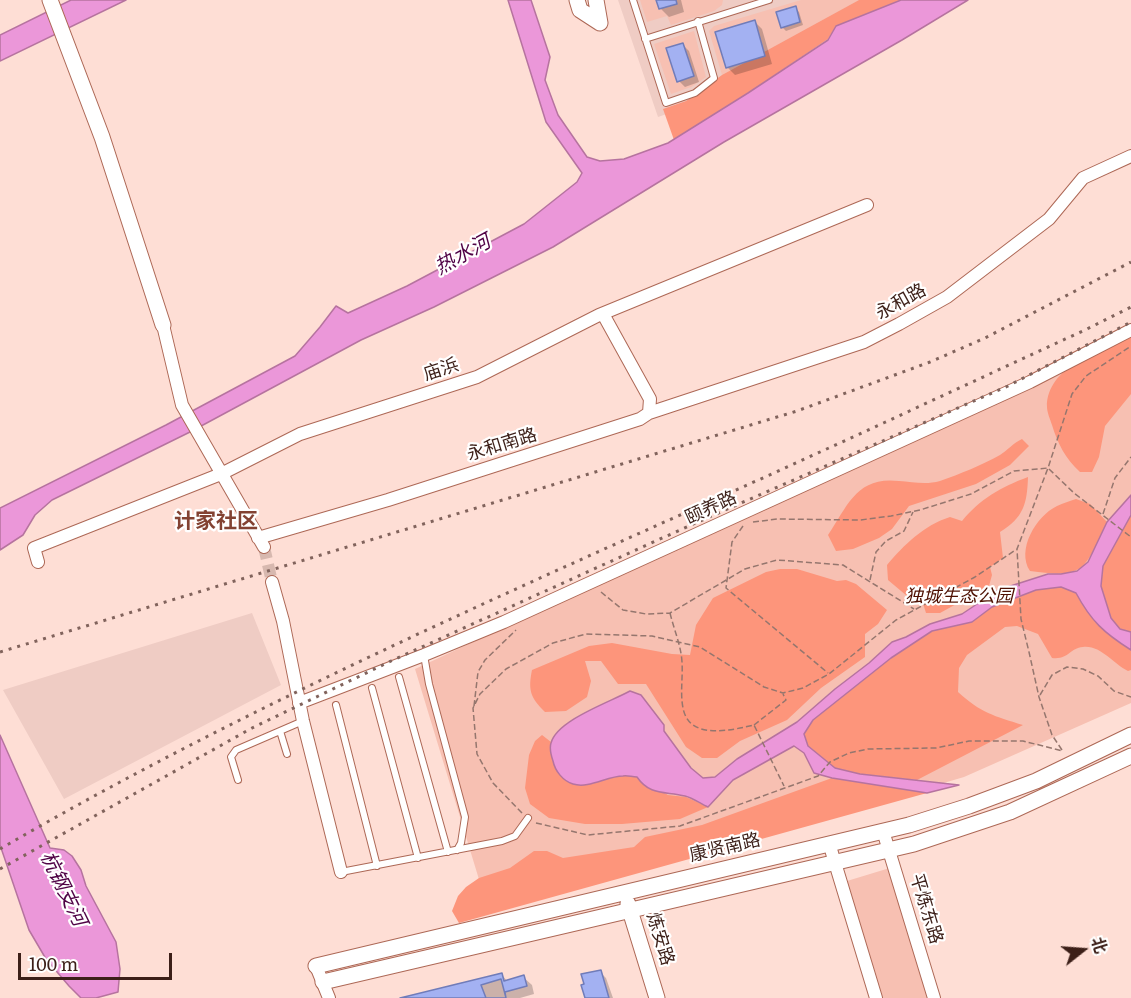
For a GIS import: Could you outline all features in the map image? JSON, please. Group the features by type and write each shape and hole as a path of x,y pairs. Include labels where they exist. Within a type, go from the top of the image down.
{"street":[{"path":"576,0 580,10 600,23 596,0"},
{"path":"51,3 102,137 163,325 182,405 221,474"},
{"name":"永和路","path":"649,413 864,342 899,324 947,297 1049,219 1083,178 1131,156"},
{"name":"庙浜","path":"39,562 34,548 221,474 300,434 477,377 603,314 867,205"},
{"path":"603,314 650,399 649,413"},
{"name":"颐养路","path":"299,703 504,622 1030,382 1131,330"},
{"name":"永和南路","path":"221,474 261,542 584,439 640,419 649,413"},
{"path":"272,582 283,621 303,721 341,872"},
{"name":"康贤南路","path":"316,966 938,816 1010,791 1053,773 1131,735"},
{"path":"323,982 835,863 940,836 1010,812 1131,756"},
{"name":"平炼东路","path":"883,831 934,998"},
{"path":"830,843 876,998"},
{"name":"炼安路","path":"625,892 657,998"},
{"path":"316,966 329,998"}],"lane":[{"path":"633,0 666,103 695,93 714,78 698,21"},
{"path":"733,0 736,10"},
{"path":"645,39 770,0"},
{"path":"424,655 429,684 465,817 461,843 457,850"},
{"path":"399,677 448,852"},
{"path":"372,688 418,858"},
{"path":"336,705 377,866"},
{"path":"238,780 231,757 236,750 303,721"},
{"path":"280,731 286,754"},
{"path":"341,872 502,841 514,836 528,818"}],"path":[{"path":"518,628 485,660 478,672 473,708 477,754 493,783 516,808 536,824 588,835 680,826 818,776 831,762 849,753 868,749 936,748 969,741 1023,741 1063,751 1052,735 1040,697 1021,618 1017,549 1048,468 1072,394 1086,376 1131,346"},
{"path":"1103,514 1115,478 1131,457"},
{"path":"751,522 777,519 860,520 914,511 971,494 1014,471 1048,468 1074,493 1131,537"},
{"path":"870,581 876,552 886,541 904,531 914,511"},
{"path":"745,524 732,542 726,588 830,674"},
{"path":"473,708 480,694 506,669 553,643 586,634 652,636 700,647 764,687 783,693 803,688 830,674 896,620 975,577 1017,549"},
{"path":"598,590 623,610 646,614 670,613 745,569 777,560 843,565 915,609"},
{"path":"670,613 680,643 683,711 692,724 709,732 728,731 754,725 786,700 783,693"},
{"path":"1040,697 1052,675 1067,667 1083,669 1098,676 1114,691 1131,697"},
{"path":"754,725 784,787"}],"shaded area":[{"path":"618,0 873,0 687,107 658,117"},
{"path":"252,613 281,685 64,799 3,690"}],"green space":[{"path":"640,0 723,0 722,5 714,11 671,25 667,16 647,22"},
{"path":"801,0 859,0 722,75 709,31 714,26"},
{"path":"859,0 901,0 836,26 828,39 674,140 663,109 686,101 722,75"},
{"path":"694,31 706,77 691,87 671,94 654,44"},
{"name":"独城生态公园","path":"1131,329 1131,703 964,777 886,800 808,803 481,886 415,669 852,465"},
{"path":"1131,336 1131,394 1105,426 1099,457 1092,472 1080,472 1066,456 1057,438 1047,409 1049,393 1056,381 1078,361"},
{"path":"1022,439 1029,446 1010,465 976,484 909,506 892,529 879,538 853,549 836,551 828,535 848,503 863,488 885,481 925,483 940,481 993,459"},
{"path":"1028,477 1023,509 1014,521 1000,532 1003,558 990,567 992,575 989,586 940,613 926,613 920,594 907,596 888,580 887,565 923,530 950,517 962,521 992,494"},
{"path":"1076,499 1090,504 1107,522 1088,560 1074,571 1049,573 1030,571 1025,553 1030,534 1049,511"},
{"path":"1131,515 1131,632 1120,629 1111,618 1101,586 1103,566"},
{"path":"797,569 837,581 846,580 856,584 887,610 878,624 865,634 865,657 821,688 787,720 740,741 717,758 702,758 686,747 646,684 618,684 601,661 585,661 591,681 587,697 566,711 545,712 533,697 530,688 532,670 589,646 612,643 690,655 696,625 713,598 766,572"},
{"path":"1061,587 1076,593 1086,610 1099,625 1131,650 1131,670 1122,668 1101,652 1089,647 1078,648 1066,656 1052,658 1038,634 1017,626 1005,627 967,655 959,668 958,692 988,713 1023,725 917,780 860,774 835,768 808,746 804,734 813,720 891,658 932,631 972,622 992,607 1036,590"},
{"path":"542,735 551,742 550,750 590,784 621,775 637,777 668,795 686,797 708,807 680,819 622,824 585,824 549,818 530,804 525,788 529,755 535,741"},
{"path":"832,778 927,793 459,923 452,911 458,896 466,887 479,878 510,868 534,851 547,851 563,858 634,847 645,837 702,825"},
{"path":"893,867 932,998 883,998 847,881"}],"water":[{"path":"71,0 126,0 0,61 0,35"},
{"path":"508,0 531,0 550,57 545,80 558,115 587,157 600,161 624,159 668,143 828,40 836,26 901,0 968,0 724,142 553,247 434,307 361,340 190,432 52,500 35,515 23,535 0,550 0,508 166,425 295,356 336,306 348,313 407,286 524,224 577,182 582,173 546,122"},
{"path":"1131,495 1131,515 1103,566 1101,586 1111,618 1120,629 1131,632 1131,650 1099,626 1076,593 1061,587 1036,590 992,607 972,622 932,631 891,658 813,720 804,734 808,746 835,768 860,774 959,785 927,793 832,778 814,773 804,753 794,746 733,780 708,807 685,796 653,790 637,777 617,777 579,785 566,781 556,768 550,748 555,735 573,719 630,691 641,695 664,725 664,731 691,768 703,778 715,777 737,759 797,722 892,642 930,624 962,614 998,590 1048,574 1077,571 1088,562 1107,522"},
{"name":"杭钢支河","path":"0,735 50,848 64,850 72,856 116,942 120,969 118,992 96,998 81,998 46,959 29,930 0,845"}],"building":[{"path":"656,0 676,0 677,4 659,9"},
{"path":"796,6 800,22 781,28 776,12"},
{"path":"755,20 765,56 726,68 715,32"},
{"path":"683,43 694,76 677,82 666,48"},
{"path":"601,970 609,998 585,998 581,985 584,984 581,974"},
{"path":"502,973 504,981 524,975 527,986 505,992 506,998 400,998"},
{"path":"501,979 506,998 486,998 481,985"}],"tunnel":[{"path":"264,547 272,582"}],"railway":[{"path":"0,652 797,411 930,362 985,338 1131,262"},
{"path":"0,849 173,754 349,667 1131,307"},
{"path":"0,869 252,728 391,661 691,525 1008,386 1131,322"}],"district":[{"name":"计家社区","path":"216,522"}],"water label":[{"name":"热水河","path":"463,255"}]}
